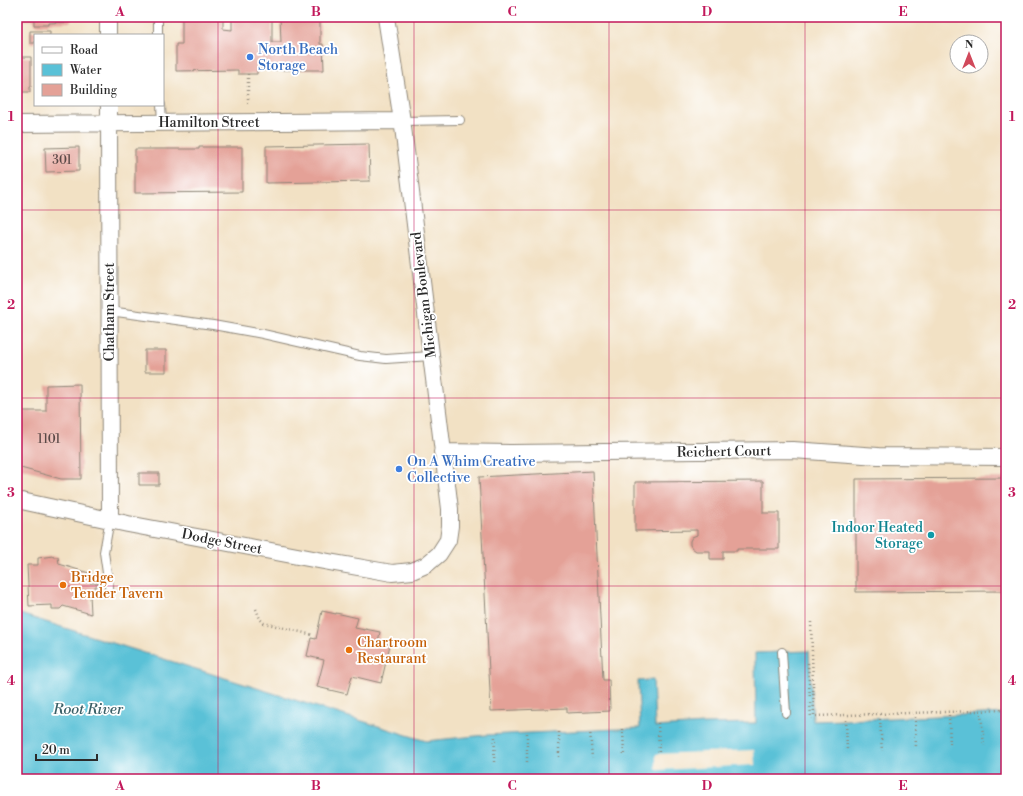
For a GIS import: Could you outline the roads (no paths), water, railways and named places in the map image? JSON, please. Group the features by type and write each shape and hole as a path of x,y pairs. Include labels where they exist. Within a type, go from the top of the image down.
{"street":[{"path":"108,17 108,34"},
{"name":"Michigan Boulevard","path":"386,17 404,127 450,509 448,540 439,554 426,565"},
{"name":"Chatham Street","path":"109,106 110,519"},
{"name":"Hamilton Street","path":"17,124 402,121"},
{"name":"Reichert Court","path":"442,452 511,453 793,450 878,456 1006,457"},
{"name":"Dodge Street","path":"17,500 302,557 392,573 412,571 426,565"}],"lane":[{"path":"158,17 158,34"},
{"path":"161,106 162,123"},
{"path":"402,121 460,120"},
{"path":"109,311 263,334 360,356 386,359 431,356"},
{"path":"110,519 104,552 110,587"},
{"path":"782,652 786,713"}],"water":[{"name":"Root River","path":"17,613 426,741 486,735 640,728 638,681 653,680 655,727 756,723 755,653 809,651 813,721 1006,713 1006,779 17,779"}],"place":[{"name":"North Beach Storage","path":"250,57"},
{"name":"On A Whim Creative Collective","path":"399,469"},
{"name":"Indoor Heated Storage","path":"931,535"},
{"name":"Bridge Tender Tavern","path":"63,585"},
{"name":"Chartroom Restaurant","path":"349,650"}]}
